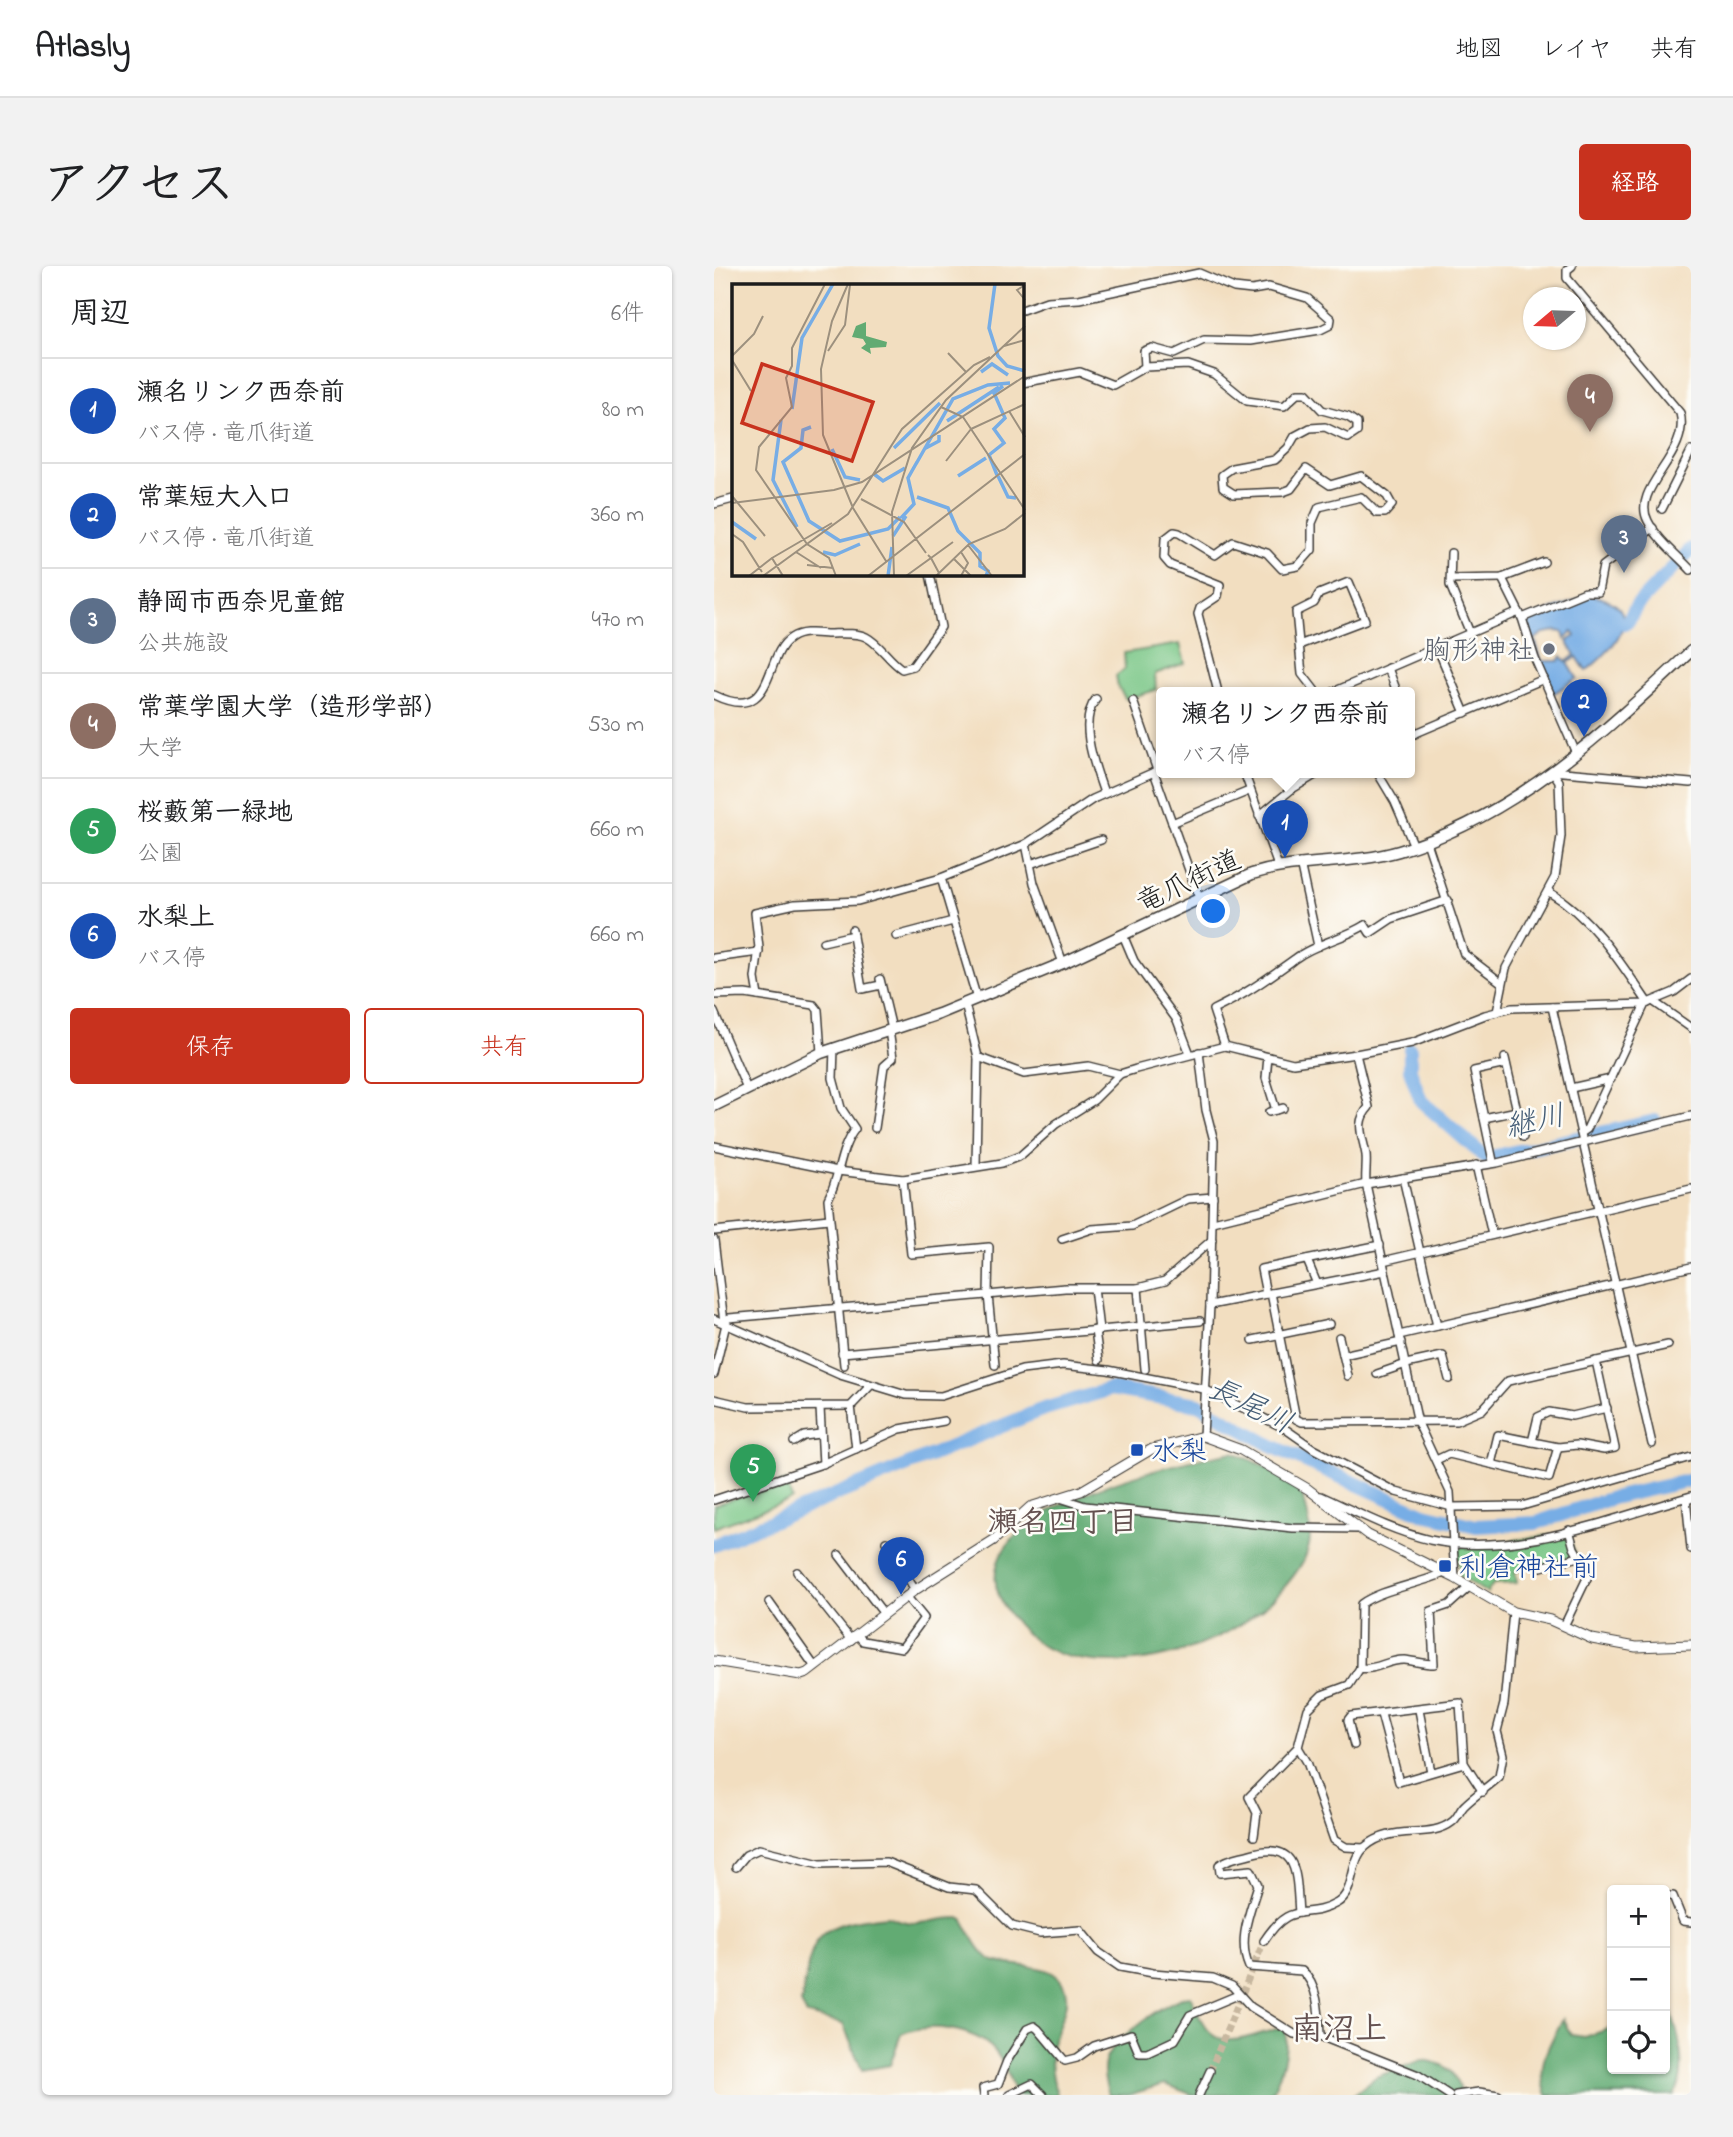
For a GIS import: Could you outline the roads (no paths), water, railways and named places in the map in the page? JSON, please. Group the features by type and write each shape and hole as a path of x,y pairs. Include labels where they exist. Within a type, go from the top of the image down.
{"main road":[{"name":"竜爪街道","path":"714,1106 821,1053 965,1004 1063,962 1252,874 1278,866 1387,854 1427,842 1487,813 1552,771 1691,651"}],"street":[{"path":"1572,266 1567,270 1567,278 1680,413 1684,422 1681,440 1675,453 1648,493 1646,519 1691,570"},
{"path":"1024,309 1047,301 1080,299 1180,275 1199,273 1234,288 1269,287 1307,298 1331,319 1330,325 1320,330 1251,341 1205,340 1174,354 1152,348 1144,352 1145,367"},
{"path":"1024,383 1080,372 1114,384 1145,367 1197,367 1226,382 1247,401 1284,406 1298,393 1306,393 1322,410 1348,416 1356,423 1357,432 1348,438 1325,427 1300,432 1275,460 1232,468 1222,475 1221,481 1228,492 1283,492 1291,489 1306,469 1330,485 1361,476 1387,496 1392,505 1385,513 1377,513 1362,497 1319,507 1312,523 1311,550 1303,563 1282,569 1267,553 1233,542 1214,555 1180,533 1174,532 1165,539 1164,558 1170,565 1220,585 1218,596 1200,608 1198,614 1217,687"},
{"path":"1662,509 1691,451"},
{"path":"714,504 732,499"},
{"path":"1344,687 1470,633 1585,592 1598,592 1604,566 1653,528"},
{"path":"1451,553 1450,585 1470,633"},
{"path":"1451,579 1502,578 1544,562"},
{"path":"714,695 733,702 757,695 770,677 776,653 789,639 800,634 863,635 902,669 912,666 941,627 930,576"},
{"path":"1502,578 1521,615 1544,679 1576,753"},
{"path":"1299,645 1365,620 1349,582 1319,594 1314,603 1296,612 1299,645 1302,674 1312,687"},
{"path":"1437,647 1465,713"},
{"path":"1388,668 1395,687"},
{"path":"1415,734 1544,679"},
{"path":"1096,699 1089,713 1089,747 1104,793"},
{"path":"1133,701 1156,767"},
{"path":"758,996 755,978 759,951 755,913 795,904 858,901 941,878 1026,844 1051,825 1104,793 1156,770"},
{"path":"1552,771 1691,783"},
{"path":"1497,1012 1506,968 1549,892 1559,861 1559,781 1552,771"},
{"path":"1159,778 1199,898"},
{"path":"1246,778 1278,866"},
{"path":"1259,816 1310,778"},
{"path":"1381,778 1395,802 1414,846"},
{"path":"1172,823 1250,791"},
{"path":"1030,864 1101,840"},
{"path":"1427,842 1464,954 1502,983"},
{"path":"1026,844 1048,930 1063,962"},
{"path":"1300,863 1318,946"},
{"path":"941,878 977,999"},
{"path":"1549,892 1567,902 1594,929 1649,1003 1691,1028"},
{"path":"1225,1046 1213,1010 1248,994 1289,966 1294,959 1318,946 1344,938 1365,925 1370,933 1391,919 1448,900"},
{"path":"896,936 953,921"},
{"path":"823,942 853,933 862,989 881,982 894,1058 884,1066 875,1129"},
{"path":"1123,934 1134,961 1177,1020 1190,1054"},
{"path":"714,958 759,951"},
{"path":"978,1057 1024,1074 1088,1066 1119,1074 1225,1046 1293,1063 1412,1043 1497,1012 1649,1003 1691,979"},
{"path":"714,995 758,996 814,1005 818,1010 821,1053"},
{"path":"1582,1137 1649,1003"},
{"path":"965,1004 978,1057 976,1166"},
{"path":"1552,1007 1652,1444"},
{"path":"714,1012 747,1089"},
{"path":"834,1048 833,1078 841,1108 855,1129 846,1142 828,1199 844,1365"},
{"path":"1199,1052 1206,1110 1214,1141 1210,1305 1203,1436"},
{"path":"1356,1054 1369,1107 1362,1115 1360,1133 1366,1156 1366,1184 1418,1423 1445,1478 1452,1507 1455,1578"},
{"path":"1268,1057 1266,1077 1276,1110"},
{"path":"1493,1161 1474,1071 1506,1061 1523,1136"},
{"path":"714,1146 838,1171 903,1180 1002,1163 1020,1156 1056,1124 1094,1100 1119,1074"},
{"path":"1571,1088 1611,1079"},
{"path":"1484,1118 1517,1111"},
{"path":"1213,1222 1366,1184 1476,1165 1582,1137 1690,1119"},
{"path":"1476,1165 1492,1236"},
{"path":"1403,1178 1437,1326"},
{"path":"903,1180 911,1254 989,1247 988,1295 995,1365"},
{"path":"1383,1261 1691,1189"},
{"path":"1062,1239 1092,1229 1132,1226 1188,1199 1213,1197"},
{"path":"714,1231 829,1219"},
{"path":"714,1240 725,1323 714,1374"},
{"path":"725,1323 729,1318 988,1295 1094,1287 1138,1288 1165,1281 1212,1240"},
{"path":"1380,1245 1261,1269 1279,1335 1296,1419 1326,1423 1456,1421 1482,1410 1507,1381 1668,1345"},
{"path":"1307,1260 1317,1284"},
{"path":"1343,1355 1437,1326 1691,1267"},
{"path":"1210,1305 1385,1271"},
{"path":"1094,1287 1099,1360"},
{"path":"1138,1288 1145,1369"},
{"path":"714,1319 870,1386 930,1398 1022,1370 1063,1365 1108,1370 1204,1393 1283,1428 1345,1466 1396,1492 1452,1507 1522,1506 1691,1457"},
{"path":"842,1353 1200,1321"},
{"path":"1253,1340 1329,1324"},
{"path":"1339,1338 1348,1376"},
{"path":"1377,1374 1443,1356 1449,1380"},
{"path":"1491,1464 1498,1435 1558,1447 1577,1445 1604,1450 1615,1448 1596,1361"},
{"path":"714,1398 748,1407 851,1406 870,1386"},
{"path":"851,1406 856,1449"},
{"path":"820,1408 824,1464"},
{"path":"1532,1442 1538,1417 1549,1412 1572,1416 1606,1408"},
{"path":"714,1500 824,1464 900,1429 943,1421"},
{"path":"794,1441 804,1436 820,1434"},
{"path":"714,1661 802,1675 906,1596 994,1540 1030,1507 1098,1482 1152,1449 1203,1436 1241,1450 1308,1489 1392,1528 1453,1540 1491,1544 1569,1530 1689,1498 1691,1549"},
{"path":"1436,1460 1450,1454 1549,1478 1558,1447"},
{"path":"1308,1489 1360,1529 1455,1578 1513,1612 1564,1626 1592,1639 1636,1647 1691,1645"},
{"path":"1060,1498 1085,1506 1265,1525 1360,1529"},
{"path":"1564,1626 1589,1574 1569,1530"},
{"path":"886,1542 915,1590"},
{"path":"839,1555 884,1614"},
{"path":"1541,1567 1579,1557"},
{"path":"797,1572 854,1637 863,1641 902,1648 924,1618 906,1596"},
{"path":"1254,1836 1257,1813 1249,1797 1298,1748 1308,1709 1322,1695 1349,1685 1360,1668 1358,1626 1361,1604 1372,1596 1399,1590 1444,1573"},
{"path":"1360,1668 1371,1670 1385,1662 1406,1660 1434,1664 1431,1611 1449,1605 1469,1587"},
{"path":"769,1602 815,1667"},
{"path":"1298,1748 1307,1762 1334,1840 1346,1847 1364,1848 1388,1833 1439,1827 1452,1822 1464,1805 1499,1777 1502,1769 1497,1731 1504,1704 1513,1612"},
{"path":"1354,1745 1348,1720 1351,1716 1460,1703 1464,1763 1483,1792"},
{"path":"1419,1710 1431,1772"},
{"path":"1381,1714 1399,1782 1464,1763"},
{"path":"1299,1913 1294,1868 1285,1853 1269,1848 1219,1865 1220,1873 1245,1869 1251,1870 1257,1877 1258,1885 1242,1939 1247,1962 1249,1967 1257,1969 1302,1971 1309,1977 1318,2010 1320,2036"},
{"path":"1264,1941 1277,1922 1299,1913 1334,1905 1345,1898 1364,1848"},
{"path":"736,1867 746,1855 759,1849 820,1864 887,1862 949,1886 976,1890 1012,1926 1040,1933 1080,1930 1098,1952 1120,1967 1213,1978 1232,1986 1238,1995 1294,2034 1320,2036 1418,2075 1449,2095"},
{"path":"1670,1896 1673,1896 1684,1921 1691,1922"},
{"path":"984,2095 983,2088 998,2084 1007,2061 1027,2029 1034,2026 1065,2061 1077,2058 1094,2046 1130,2035 1139,2053 1147,2053 1175,2039 1190,2015 1238,1995"},
{"path":"1199,2095 1210,2071"},
{"path":"1009,2095 1032,2084 1043,2095"},
{"path":"1456,2095 1479,2092 1498,2095"}],"water":[{"path":"1590,595 1609,601 1619,609 1623,618 1617,640 1608,651 1586,671 1577,657 1568,663 1577,678 1553,694 1524,620","holes":["1563,632 1565,639 1572,632 1575,636 1567,641 1575,655 1566,662 1562,656 1559,661 1542,661 1535,639 1544,633"]}],"waterway":[{"path":"1624,623 1637,605 1691,549"},
{"name":"継川","path":"1410,1049 1410,1070 1421,1101 1486,1158 1655,1121"},
{"name":"長尾川","path":"714,1545 1041,1410 1111,1389 1198,1404 1274,1447 1424,1514 1476,1526 1536,1523 1612,1498 1691,1480"}],"tunnel":[{"path":"1210,2071 1264,1941"}],"place":[{"name":"常葉学園大学（造形学部）","path":"1590,432"},
{"name":"静岡市西奈児童館","path":"1624,573"},
{"name":"胸形神社","path":"1549,649"},
{"name":"常葉短大入口","path":"1584,737"},
{"name":"瀬名リンク西奈前","path":"1285,858"},
{"name":"水梨","path":"1137,1450"},
{"name":"桜藪第一緑地","path":"753,1502"},
{"name":"利倉神社前","path":"1445,1566"},
{"name":"水梨上","path":"901,1595"}],"district":[{"name":"瀬名四丁目","path":"1063,1521"},
{"name":"南沼上","path":"1339,2028"}]}
